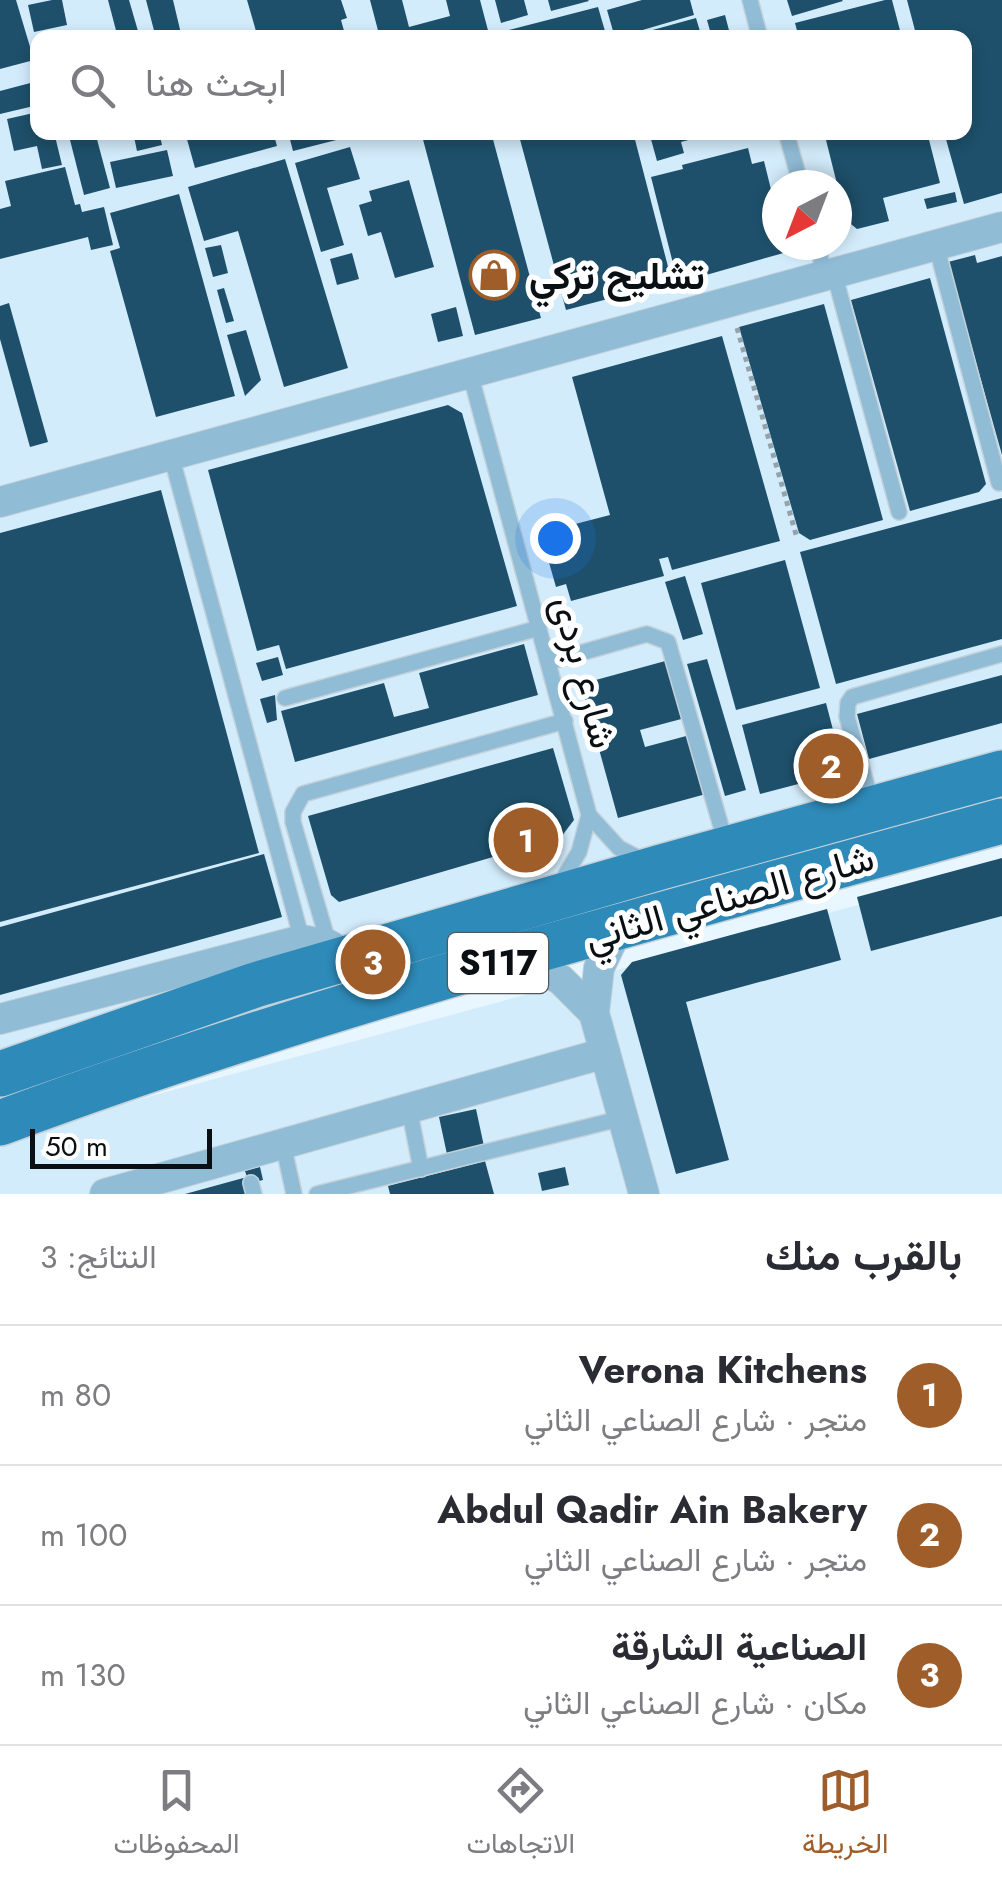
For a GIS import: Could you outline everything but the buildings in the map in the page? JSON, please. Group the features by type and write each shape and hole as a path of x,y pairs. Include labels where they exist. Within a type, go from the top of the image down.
{"main road":[{"name":"شارع الصناعي الثاني","path":"0,1074 195,1004 327,948 546,900 1002,773"},
{"name":"شارع الصناعي الثاني","path":"0,1122 218,1044 1002,821"}],"street":[{"path":"1,499 1002,227"},
{"path":"618,928 599,968 594,1012 644,1194"},
{"path":"0,1019 327,948"},
{"path":"520,956 561,980 594,1012"},
{"path":"105,1194 249,1176 283,1144 605,1053"}],"lane":[{"path":"750,0 758,30"},
{"path":"788,140 797,170"},
{"path":"936,245 999,484"},
{"path":"824,260 899,512"},
{"name":"شارع بردى","path":"470,372 588,815"},
{"path":"171,455 327,948"},
{"path":"286,698 540,628"},
{"path":"549,662 647,634 668,642 727,848"},
{"path":"873,807 847,716 852,697 1002,654"},
{"path":"327,948 294,822 293,812 302,794 565,720"},
{"path":"588,815 620,848 661,866"},
{"path":"546,900 579,852 588,815"},
{"path":"408,1108 421,1168"},
{"path":"318,1194 623,1118"},
{"path":"283,1144 294,1194"}],"path":[{"path":"730,301 797,538"}],"shaded area":[{"path":"0,0 1002,0 1002,760 0,1051"},
{"path":"1002,866 1002,1194 0,1194 0,1137"}],"place":[{"name":"تشليح تركي","path":"494,275"},
{"name":"Abdul Qadir Ain Bakery","path":"831,766"},
{"name":"Verona Kitchens","path":"526,840"},
{"name":"الصناعية الشارقة","path":"373,962"}]}
